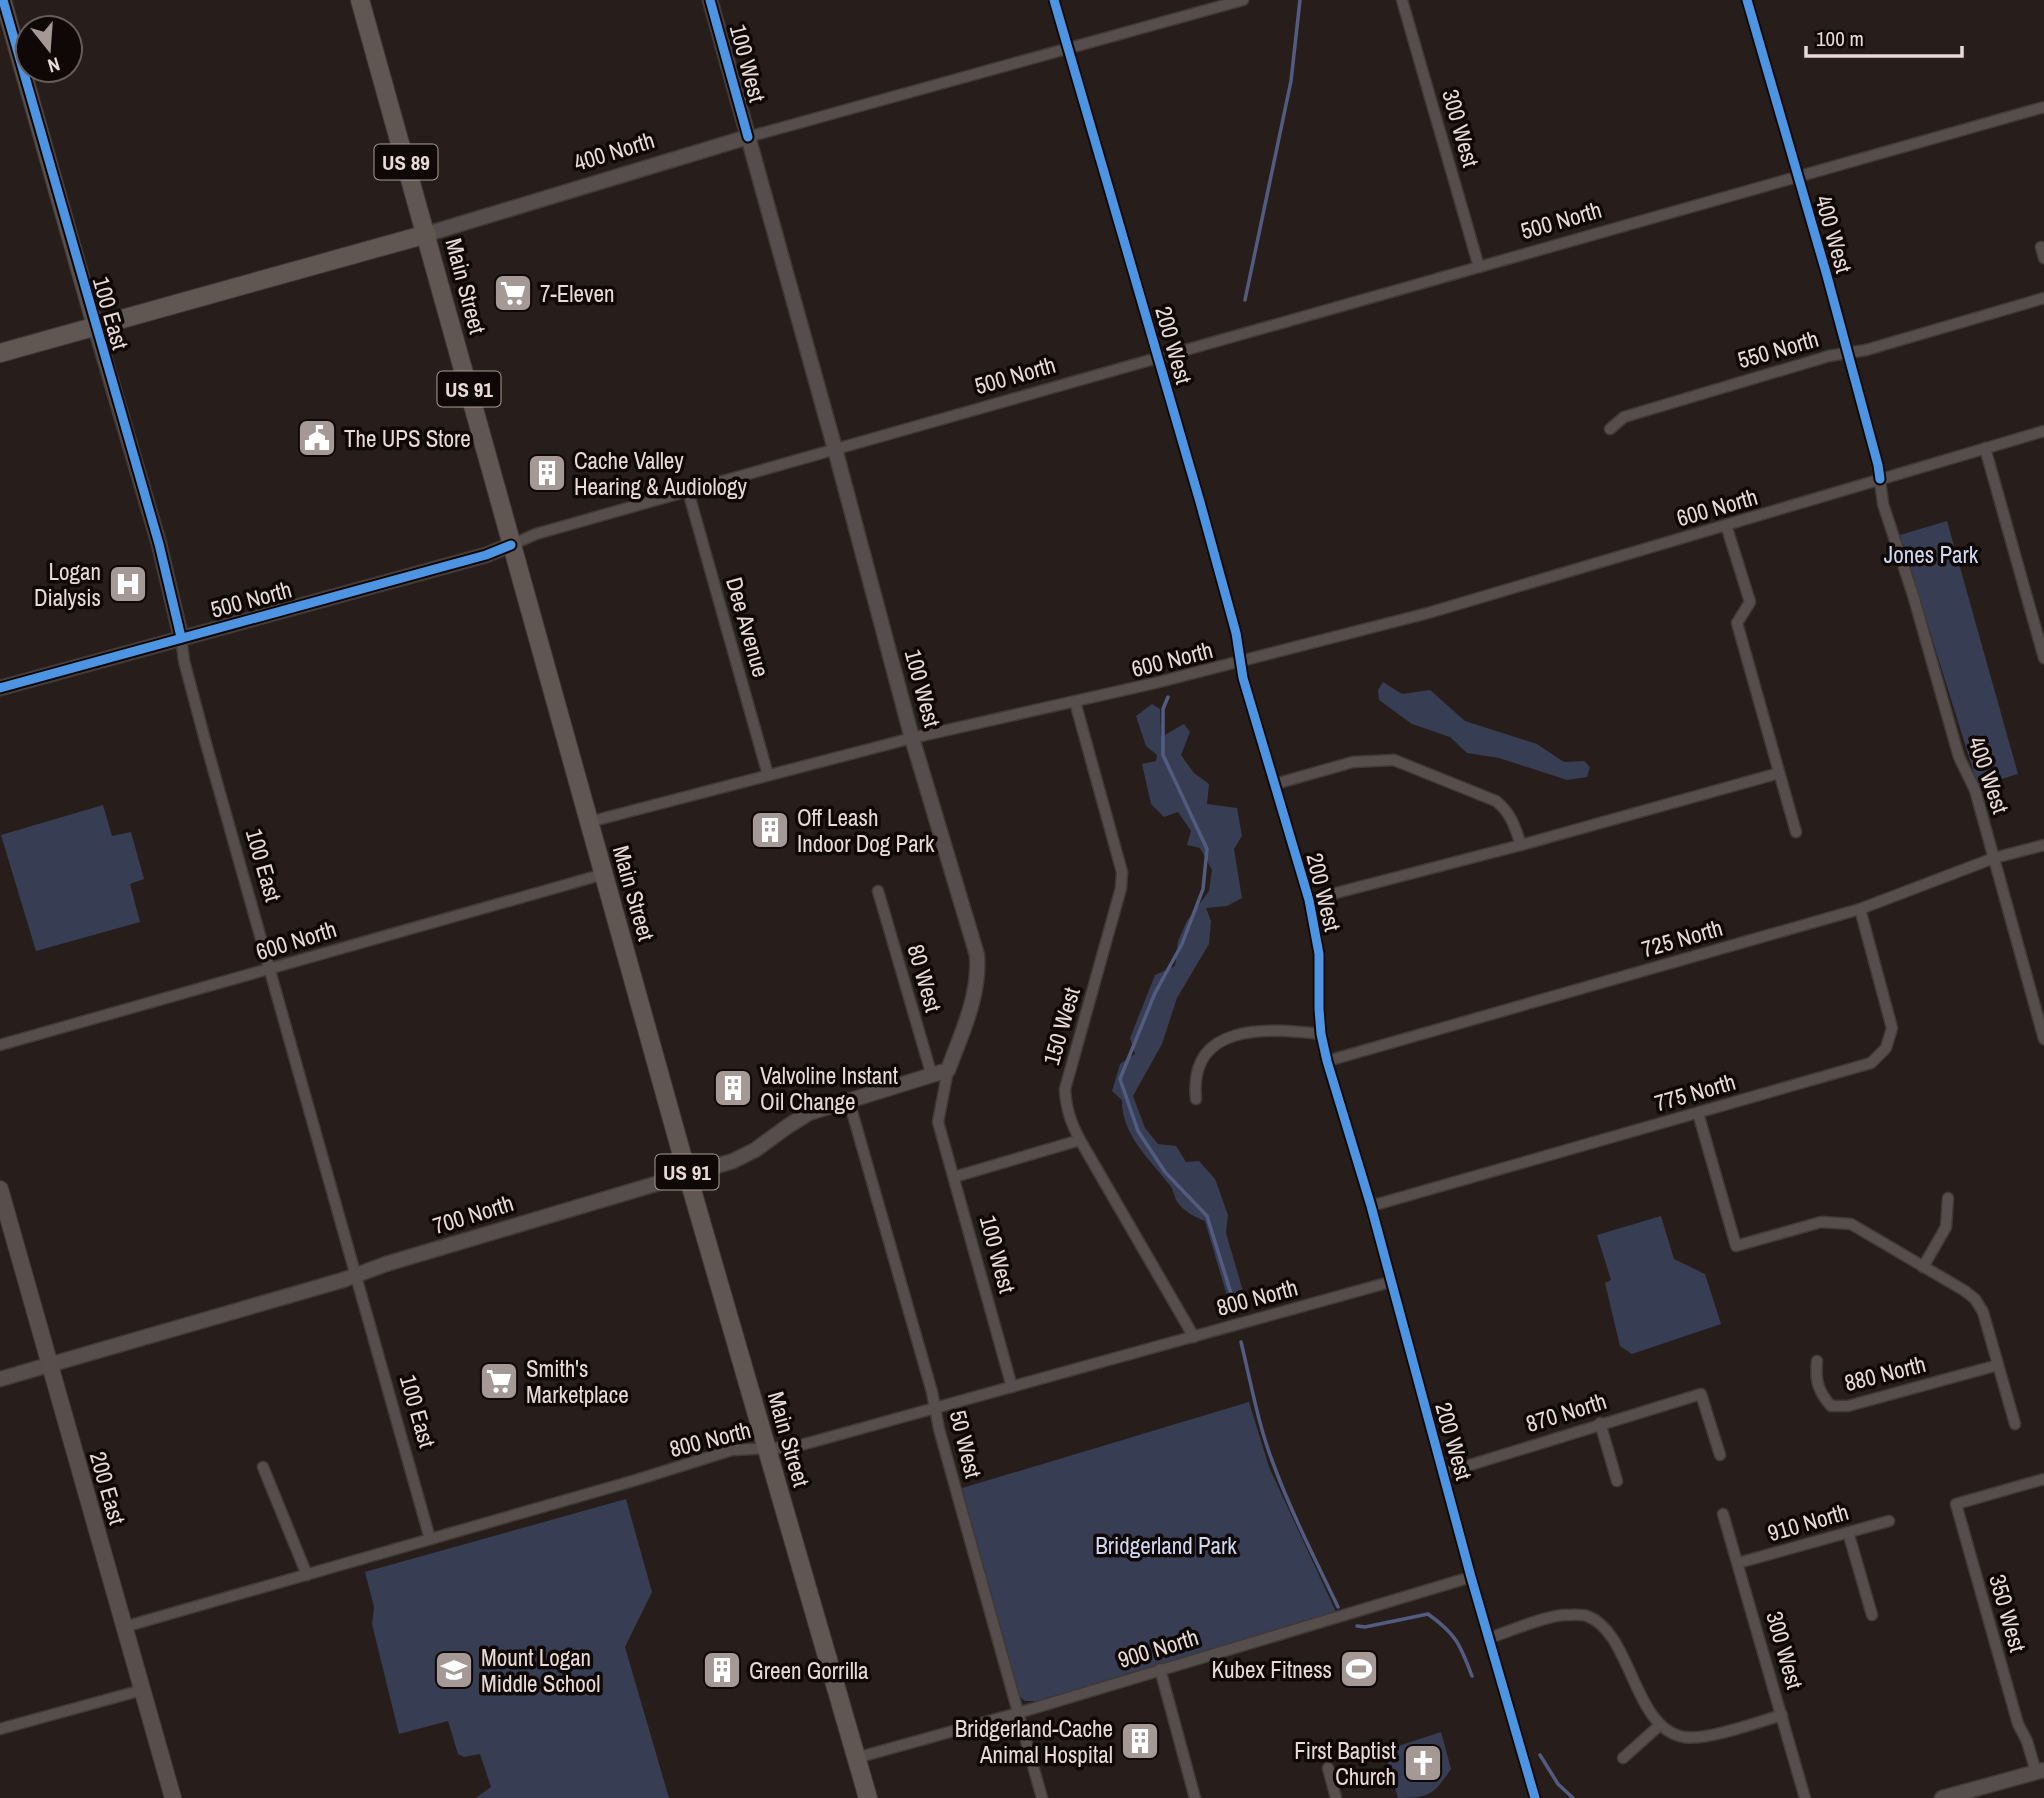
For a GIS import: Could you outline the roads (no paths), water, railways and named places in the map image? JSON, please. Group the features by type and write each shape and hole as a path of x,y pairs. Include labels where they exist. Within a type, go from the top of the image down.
{"main road":[{"name":"Main Street","path":"360,0 687,1173 867,1798"},
{"name":"100 East","path":"4,1 95,326"},
{"name":"400 North","path":"0,353 427,234"},
{"name":"200 East","path":"0,1189 4,1214 50,1365 173,1798"}],"street":[{"name":"100 West","path":"710,0 912,738 977,955 979,976 975,997 948,1070 938,1122 1012,1387"},
{"name":"200 West","path":"1055,0 1233,621 1240,662 1309,901 1320,954 1321,1034 1535,1798"},
{"name":"400 North","path":"427,234 748,137 1243,0"},
{"name":"300 West","path":"1402,0 1479,267"},
{"name":"400 West","path":"1747,0 1880,469 1883,504 1913,595 1959,757 1975,790 2044,1039"},
{"name":"500 North","path":"0,688 486,555 536,534 2044,107"},
{"name":"550 North","path":"1610,429 1624,416 1829,356 1866,350 2044,298"},
{"name":"100 East","path":"95,326 159,544 184,661 205,740 430,1539"},
{"name":"600 North","path":"589,822 912,738 1075,702 1428,613 2044,431"},
{"path":"1985,448 2044,658"},
{"name":"Dee Avenue","path":"688,491 768,775"},
{"path":"1726,525 1750,602 1737,623 1796,832"},
{"name":"150 West","path":"1075,702 1122,872 1121,888 1065,1089 1069,1120 1194,1337"},
{"path":"1275,784 1353,762 1394,760 1496,801 1505,808 1513,822 1521,845"},
{"path":"1309,901 1779,773"},
{"name":"725 North","path":"1328,1061 1860,909 1994,858 2044,845"},
{"name":"600 North","path":"0,1045 604,874"},
{"name":"80 West","path":"878,891 932,1076"},
{"name":"775 North","path":"1371,1206 1871,1063 1886,1048 1892,1028 1860,909"},
{"path":"1196,1099 1194,1081 1197,1067 1210,1050 1229,1037 1241,1032 1321,1034"},
{"name":"700 North","path":"0,1379 356,1275 733,1160 755,1150 809,1113 948,1070"},
{"name":"50 West","path":"849,1101 1042,1798"},
{"path":"1698,1113 1735,1246 1821,1222 1851,1224 1965,1291 1975,1299 1983,1312 2015,1424"},
{"path":"954,1177 1080,1140"},
{"path":"1923,1267 1946,1227 1948,1198"},
{"name":"800 North","path":"124,1628 732,1450 794,1447 1390,1282"},
{"name":"880 North","path":"1817,1361 1815,1379 1820,1394 1831,1406 1848,1406 1997,1365"},
{"name":"870 North","path":"1444,1473 1701,1394 1720,1455"},
{"path":"1600,1423 1617,1481"},
{"path":"262,1467 307,1575"},
{"name":"350 West","path":"2040,1771 2018,1724 1956,1504 2044,1479"},
{"name":"300 West","path":"1723,1514 1805,1798"},
{"name":"910 North","path":"1738,1563 1889,1521"},
{"path":"1848,1532 1872,1615"},
{"name":"900 North","path":"856,1758 1018,1713 1471,1577"},
{"path":"1489,1638 1562,1615 1587,1616 1609,1633 1650,1712 1660,1725 1669,1732 1684,1737 1702,1737 1782,1715"},
{"path":"1160,1669 1195,1798"},
{"path":"0,1729 142,1690"},
{"path":"1623,1758 1660,1725"},
{"path":"1328,1768 1336,1798"},
{"path":"1942,1798 2040,1771"}],"waterway":[{"path":"1245,300 1291,81 1300,0"},
{"path":"1168,697 1163,709 1163,755 1207,849 1203,889 1182,944 1155,993 1120,1079 1138,1131 1165,1172 1207,1216 1233,1300"},
{"path":"1241,1342 1273,1463 1295,1517 1338,1607"},
{"path":"1357,1626 1365,1627 1428,1614 1456,1640 1472,1676"},
{"path":"1540,1755 1558,1784 1573,1798"}],"place":[{"name":"7-Eleven","path":"513,293"},
{"name":"The UPS Store","path":"317,438"},
{"name":"Cache Valley Hearing & Audiology","path":"547,473"},
{"name":"Logan Dialysis","path":"128,584"},
{"name":"Off Leash Indoor Dog Park","path":"770,830"},
{"name":"Valvoline Instant Oil Change","path":"733,1088"},
{"name":"Smith's Marketplace","path":"499,1381"},
{"name":"Kubex Fitness","path":"1359,1669"},
{"name":"Mount Logan Middle School","path":"454,1670"},
{"name":"Green Gorrilla","path":"722,1670"},
{"name":"Bridgerland-Cache Animal Hospital","path":"1140,1741"},
{"name":"First Baptist Church","path":"1423,1763"}],"park label":[{"name":"Jones Park","path":"1931,554"},
{"name":"Bridgerland Park","path":"1166,1545"}]}
